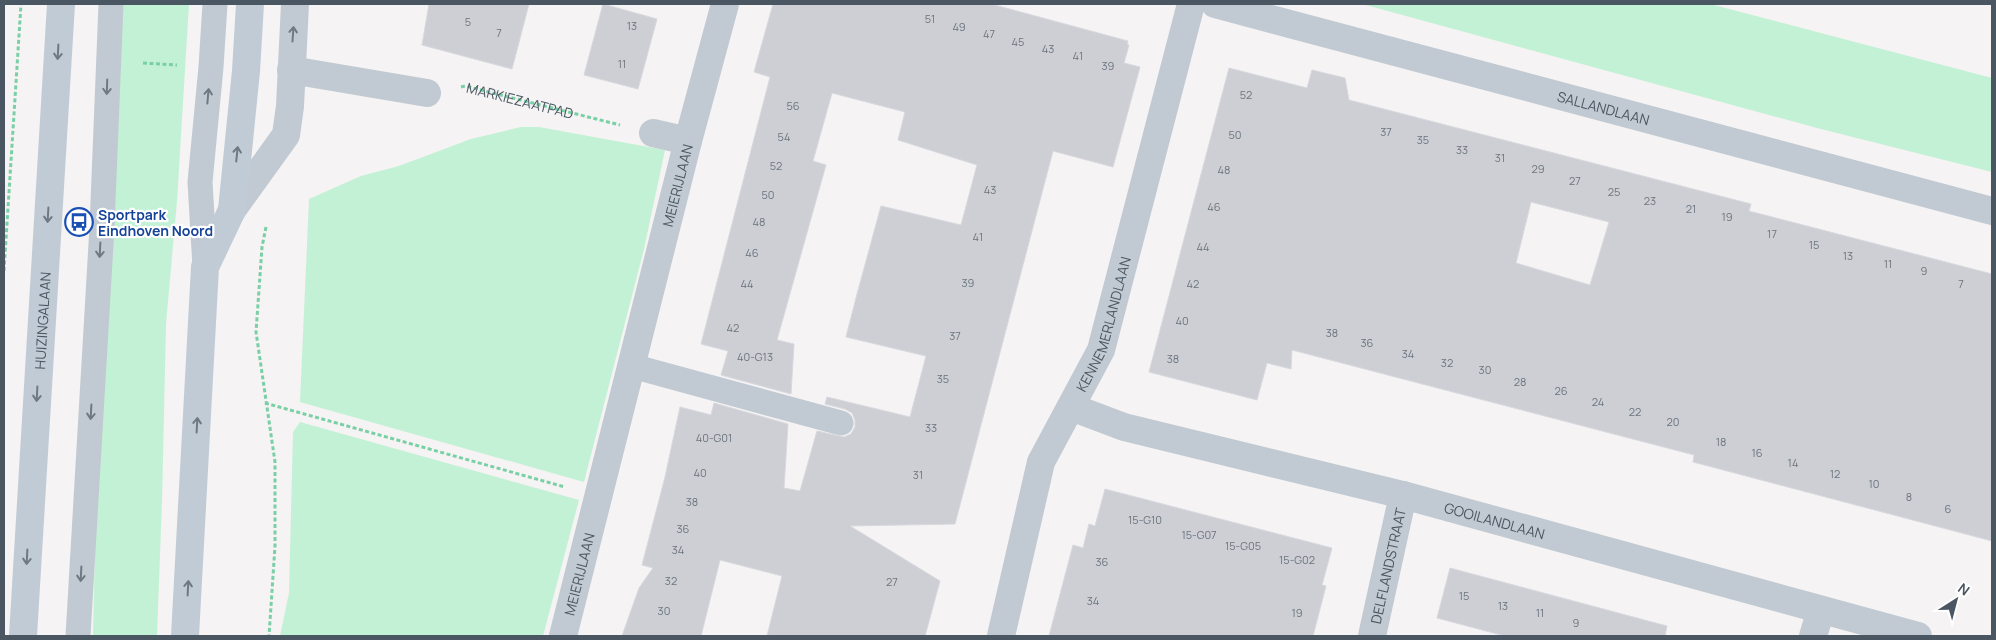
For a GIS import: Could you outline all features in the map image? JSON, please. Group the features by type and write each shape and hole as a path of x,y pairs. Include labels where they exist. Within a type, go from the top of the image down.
{"main road":[{"name":"HUIZINGALAAN","path":"23,636 61,4"},
{"path":"185,636 206,267 232,210 245,81 250,4"}],"street":[{"path":"232,210 286,135 290,106 295,4"},
{"name":"MEIERIJLAAN","path":"563,636 688,141 725,4"},
{"name":"KENNEMERLANDLAAN","path":"1001,636 1041,462 1101,350 1191,4"},
{"name":"SALLANDLAAN","path":"1214,4 1992,211"},
{"path":"291,70 427,93"},
{"path":"653,132 688,141"},
{"name":"GOOILANDLAAN","path":"1071,408 1124,427 1404,495 1918,636"},
{"name":"DELFLANDSTRAAT","path":"1372,636 1404,495"},
{"path":"1814,636 1820,610"}],"lane":[{"path":"78,636 102,227 111,4"},
{"path":"206,267 200,182 215,4"},
{"path":"632,366 841,423"}],"path":[{"path":"4,271 21,4"},
{"path":"18,53 57,57"},
{"path":"108,61 211,67"},
{"name":"MARKIEZAATPAD","path":"427,93 465,86 653,132"},
{"path":"268,219 262,247 256,332 275,462 275,546 269,636"},
{"path":"265,403 599,497"}],"green space":[{"path":"123,4 189,4 177,201 166,324 157,636 93,636 97,453"},
{"path":"1362,4 1710,4 1992,78 1992,172 1817,128"},
{"path":"521,127 539,127 665,150 644,249 584,482 300,402 309,199 361,176 399,166 471,139"},
{"path":"300,422 579,500 543,636 280,636 289,593 293,432"}],"building":[{"path":"429,4 529,4 512,69 422,45"},
{"path":"603,4 657,19 638,89 584,75"},
{"path":"773,4 991,4 1128,41 1127,44 1129,45 1124,63 1140,67 1113,167 1053,151 955,524 850,526 940,581 925,636 767,636 782,576 720,560 701,636 622,636 639,588 653,568 642,565 665,477 680,407 711,415 714,403 788,424 784,488 800,491 817,431 844,437 851,434 855,427 852,413 845,409 825,404 827,397 910,417 926,356 846,337 857,294 881,206 961,225 977,165 898,140 905,112 832,93 813,161 826,165 777,340 794,344 791,394 721,375 728,351 701,344 770,77 754,72"},
{"path":"1229,68 1307,88 1312,70 1345,78 1349,100 1751,204 1749,211 1992,274 1992,541 1693,462 1694,455 1292,350 1291,369 1267,363 1257,400 1149,372","holes":["1531,202 1609,222 1590,285 1516,263"]},
{"path":"1105,489 1332,548 1322,585 1326,586 1313,636 1049,636 1073,545 1083,548 1089,524 1095,526"},
{"path":"1450,568 1667,626 1665,636 1505,636 1437,618"}],"place":[{"name":"Sportpark Eindhoven Noord","path":"79,222"}]}
